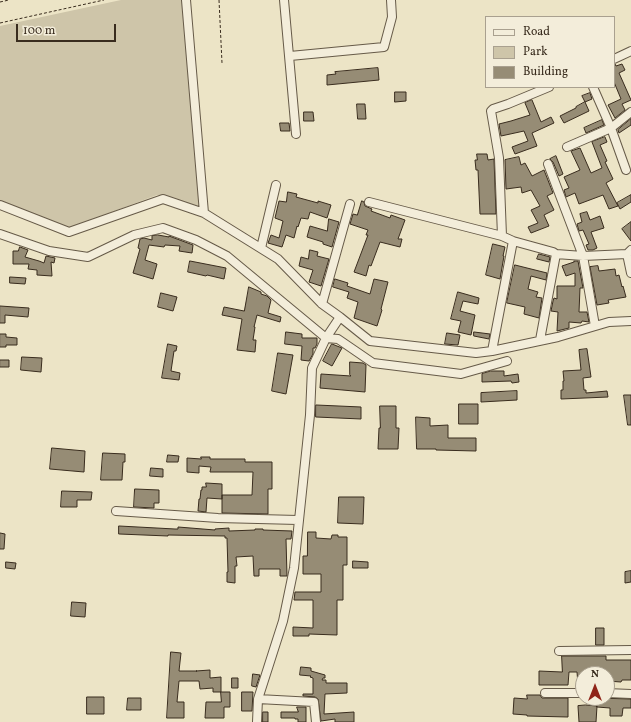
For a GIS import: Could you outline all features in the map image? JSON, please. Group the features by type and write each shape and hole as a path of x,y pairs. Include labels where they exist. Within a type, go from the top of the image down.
{"street":[{"path":"186,0 204,213"},
{"path":"284,0 296,134"},
{"path":"290,56 384,47 392,17 391,0"},
{"path":"615,59 631,51"},
{"path":"502,236 499,158 490,111 547,88"},
{"path":"593,88 611,128 626,170"},
{"path":"567,147 611,128 631,112"},
{"path":"548,164 583,256 595,326"},
{"path":"261,248 276,185"},
{"path":"0,205 69,232 163,199 204,213 278,259 322,304 370,341 476,353 558,337 609,322 631,320"},
{"path":"369,202 502,236 556,254 583,256 629,252 631,273"},
{"path":"322,304 350,204"},
{"path":"0,234 49,252 88,257 134,235 163,228 196,240 228,256 326,338 338,339 373,363 461,374 507,361"},
{"path":"492,351 513,240"},
{"path":"540,340 556,254"},
{"path":"257,722 258,700 283,621 294,568 310,415 312,368 326,338 340,317"},
{"path":"116,512 218,518 298,520"},
{"path":"559,651 631,650"},
{"path":"544,693 575,693"},
{"path":"615,693 631,694"},
{"path":"258,700 314,702 316,722"}],"path":[{"path":"0,2 9,0"},
{"path":"0,23 104,0"},
{"path":"219,0 222,64"}],"green space":[{"path":"121,0 183,0 199,207 157,195 67,229 0,204 0,26"}],"building":[{"path":"615,64 616,66 622,64 625,70 619,73 631,100 622,104 625,110 615,118 608,105 621,99 615,84"},
{"path":"378,68 379,80 327,85 327,75 336,74 335,72"},
{"path":"395,92 406,92 406,101 395,102"},
{"path":"590,93 592,99 585,102 582,96"},
{"path":"532,100 541,122 551,117 554,123 532,133 537,146 515,154 512,147 528,141 524,131 501,136 499,124 530,115 525,103"},
{"path":"585,102 589,111 564,123 560,116"},
{"path":"357,104 365,104 366,119 358,119"},
{"path":"304,112 313,112 314,121 304,121"},
{"path":"631,119 631,125 619,133 618,130"},
{"path":"602,120 604,125 586,133 584,128"},
{"path":"280,123 289,123 290,131 281,131"},
{"path":"605,137 607,142 600,145 607,161 605,162 613,179 606,183 618,206 609,209 603,195 579,204 575,193 566,197 564,190 569,188 564,177 580,170 571,151 580,148 591,173 602,168 592,142"},
{"path":"477,154 487,154 488,160 494,159 496,214 480,214 478,170 476,170 475,160 477,160"},
{"path":"556,156 563,174 559,176 553,162 550,159"},
{"path":"519,157 521,165 525,163 532,176 544,170 553,193 547,196 554,210 544,215 549,226 531,233 528,227 538,223 531,210 540,206 531,190 522,193 521,187 506,189 505,160"},
{"path":"288,192 297,194 296,197 331,205 327,218 310,212 308,219 301,218 294,238 286,235 282,247 268,243 271,235 279,238 283,221 275,218 279,201 286,202"},
{"path":"631,195 631,202 620,209 617,203"},
{"path":"362,201 364,202 365,206 372,209 371,211 390,218 391,215 405,220 398,239 402,239 400,247 380,242 371,266 369,265 366,276 354,272 368,235 366,235 368,230 350,224 353,214 357,215"},
{"path":"587,212 590,220 600,216 604,228 591,232 597,248 593,250 588,250 586,245 589,244 583,230 579,231 577,224 582,222 580,214"},
{"path":"329,219 339,222 332,247 323,244 323,242 307,237 310,226 327,231"},
{"path":"631,222 631,241 622,229"},
{"path":"152,236 169,236 193,245 192,253 179,251 180,246 165,245 164,247 149,245 145,260 157,264 153,279 133,273 140,249 138,248 140,239 144,238 152,240"},
{"path":"493,244 505,247 500,279 486,275"},
{"path":"20,247 28,250 25,257 44,263 46,256 55,258 54,263 51,262 52,276 37,275 37,270 28,269 29,264 13,264 13,251 18,251"},
{"path":"310,250 318,252 317,256 329,259 321,286 309,282 313,270 299,266 301,257 308,259"},
{"path":"539,254 550,257 549,262 537,259"},
{"path":"190,261 226,268 224,279 188,272"},
{"path":"578,261 583,288 580,288 579,312 587,312 589,322 569,322 569,328 557,331 558,312 551,311 553,301 554,298 557,299 557,286 575,286 575,273 566,276 562,266"},
{"path":"515,265 547,273 546,280 531,276 528,289 538,292 536,297 542,298 539,318 524,314 525,307 507,303"},
{"path":"598,266 599,271 615,269 616,276 619,275 626,297 608,300 609,303 597,305 590,267"},
{"path":"10,277 26,278 25,284 10,283"},
{"path":"335,279 348,283 347,286 370,294 374,279 388,282 377,326 354,318 358,302 347,298 349,292 333,287"},
{"path":"249,287 261,292 261,294 267,296 271,300 268,313 281,317 280,322 257,315 253,340 256,340 255,352 237,350 242,319 222,315 224,307 244,311"},
{"path":"458,292 479,298 478,304 463,301 460,311 475,315 471,335 458,332 461,321 451,319"},
{"path":"161,293 177,297 173,311 158,307"},
{"path":"0,306 29,308 28,317 5,315 5,323 0,323"},
{"path":"286,332 302,334 302,338 317,338 317,344 315,348 313,348 313,354 309,361 301,360 302,346 285,344"},
{"path":"474,332 490,334 489,339 474,336"},
{"path":"447,333 460,335 458,345 445,344"},
{"path":"0,334 6,334 6,337 17,338 17,345 6,345 6,347 0,347"},
{"path":"168,344 177,346 176,351 174,351 171,371 180,373 179,380 162,378"},
{"path":"332,344 342,348 332,366 323,361"},
{"path":"587,349 591,377 583,378 584,390 586,390 586,393 607,391 608,397 561,399 561,390 563,390 564,381 563,371 581,370 579,350"},
{"path":"278,353 293,355 286,394 272,391"},
{"path":"22,357 42,358 41,372 21,370"},
{"path":"0,360 9,360 9,367 0,367"},
{"path":"350,362 363,363 366,365 365,392 320,388 321,374 351,376"},
{"path":"491,371 504,371 504,376 518,374 519,382 482,382 482,374"},
{"path":"517,391 517,400 481,402 481,393"},
{"path":"624,395 631,395 631,425 628,425"},
{"path":"459,404 478,404 478,424 459,424"},
{"path":"316,405 361,407 361,419 316,417"},
{"path":"380,406 396,406 396,428 399,428 398,449 378,449"},
{"path":"416,417 430,418 430,426 448,425 448,438 476,438 476,451 417,449"},
{"path":"52,448 85,451 84,472 50,469"},
{"path":"103,453 125,454 122,480 101,480"},
{"path":"168,455 179,456 178,462 167,462"},
{"path":"201,457 210,457 210,459 245,459 245,462 272,462 272,489 268,489 268,514 222,513 222,495 252,495 253,472 210,472 211,467 199,466 199,473 187,472 187,458 201,459"},
{"path":"151,468 163,469 163,477 150,476"},
{"path":"206,483 222,484 222,499 207,498 206,512 198,511 201,490 202,487 206,487"},
{"path":"135,489 159,490 159,503 154,503 154,508 134,507"},
{"path":"62,491 92,492 91,500 77,500 77,507 61,507"},
{"path":"339,497 364,497 363,524 338,523"},
{"path":"119,526 175,529 178,529 178,527 215,530 229,528 229,531 263,529 292,531 291,539 286,539 287,576 280,576 280,569 259,569 259,576 254,576 253,556 236,557 237,566 235,566 235,583 227,582 227,538 225,538 225,536 119,534"},
{"path":"308,532 316,532 316,538 331,539 332,535 347,537 347,565 343,565 343,600 337,600 337,635 309,634 309,636 293,636 293,627 313,628 313,600 294,600 295,592 321,592 321,574 303,574 303,556 307,556"},
{"path":"0,533 5,534 4,549 0,549"},
{"path":"353,561 368,562 368,568 353,568"},
{"path":"6,562 16,563 15,569 6,568"},
{"path":"631,571 631,582 625,583 625,572"},
{"path":"72,602 86,603 85,617 71,616"},
{"path":"596,628 604,628 604,645 596,645"},
{"path":"171,652 181,653 179,671 210,670 210,678 221,677 221,692 213,692 213,688 200,689 199,681 179,681 177,702 184,702 184,718 167,718"},
{"path":"562,656 606,656 606,660 631,660 631,680 615,682 615,666 575,666 575,672 569,672 568,685 539,685 539,671 562,672"},
{"path":"301,667 311,668 311,671 325,675 325,678 322,680 326,680 326,683 347,683 347,693 325,694 324,714 354,712 354,722 335,722 335,719 321,721 318,699 315,697 303,696 303,694 313,694 313,678 310,677 311,676 300,675"},
{"path":"253,674 260,675 256,687 252,686"},
{"path":"232,678 238,678 238,688 232,688"},
{"path":"221,692 230,692 230,707 224,707 224,718 205,718 206,702 221,702"},
{"path":"242,692 253,692 252,711 242,711"},
{"path":"527,695 540,695 542,698 568,698 568,717 527,716 513,714 514,698 527,699"},
{"path":"87,697 104,697 104,714 87,714"},
{"path":"128,698 141,698 141,710 127,710"},
{"path":"615,699 631,699 631,708 623,708 622,716 610,716 610,708 597,707 615,706"},
{"path":"578,706 597,706 596,722 579,722"},
{"path":"297,707 306,707 306,722 298,722 298,719 295,718 281,718 281,712 298,712"},
{"path":"263,712 268,712 268,722 263,722"}]}
